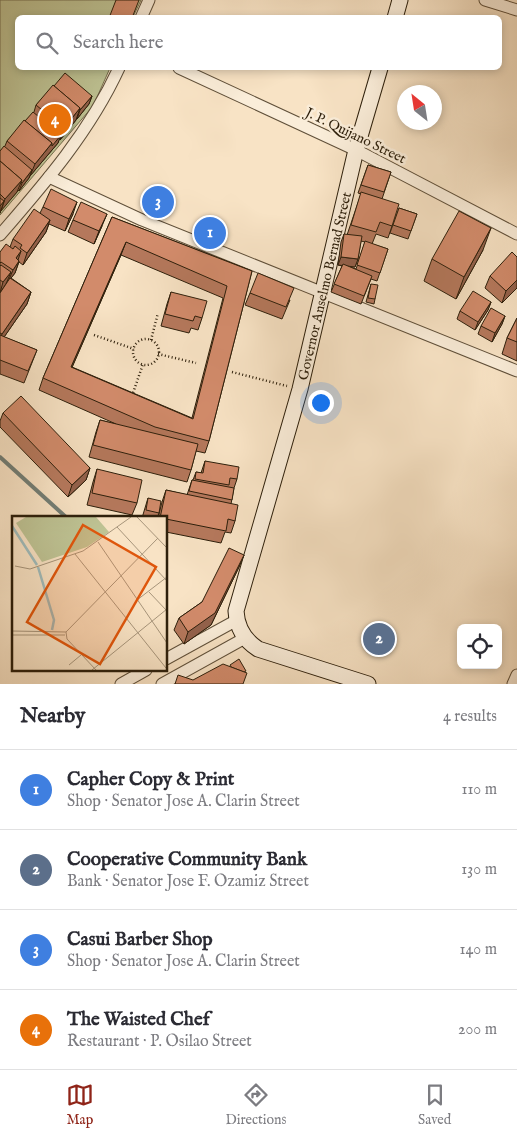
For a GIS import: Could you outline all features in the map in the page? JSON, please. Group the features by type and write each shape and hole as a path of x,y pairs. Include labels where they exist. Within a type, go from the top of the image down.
{"main road":[{"path":"396,15 400,0"},
{"name":"Governor Anselmo Bernad Street","path":"237,620 238,603 300,390 356,150 379,70"},
{"path":"237,620 245,638 250,644 266,653 368,684"}],"street":[{"path":"142,15 149,0"},
{"path":"485,0 517,10"},
{"path":"0,235 49,177 99,108 118,70"},
{"name":"J. P. Quijano Street","path":"183,70 356,150 517,233"},
{"path":"49,177 142,220 517,371"},
{"path":"168,658 237,620"},
{"path":"162,684 245,638"},
{"path":"121,684 142,672"},
{"path":"513,684 517,675"}],"path":[{"path":"151,340 158,313"},
{"path":"94,335 134,349"},
{"path":"142,340 151,340 156,344 158,354 153,363 143,364 135,357 134,349 142,340"},
{"path":"158,354 196,363"},
{"path":"131,399 143,364"},
{"path":"232,372 300,390"}],"green space":[{"path":"0,0 141,0 134,15 15,15 15,70 109,70 93,106 0,215"}],"building":[{"path":"116,0 139,0 133,15 110,15"},
{"path":"65,73 92,96 80,110 54,86"},
{"path":"53,85 80,108 64,128 36,105"},
{"path":"33,112 61,135 52,146 52,143 25,121"},
{"path":"24,120 52,143 35,164 7,141"},
{"path":"4,146 32,170 22,183 22,180 0,161 0,151"},
{"path":"0,161 22,180 5,199 0,194"},
{"path":"368,165 391,172 384,192 361,185"},
{"path":"51,189 77,202 69,219 43,207"},
{"path":"361,192 399,204 392,226 380,222 376,232 351,225"},
{"path":"0,198 4,201 0,206"},
{"path":"81,202 107,214 99,231 73,220"},
{"path":"399,208 417,214 411,231 393,225"},
{"path":"34,209 50,220 27,253 20,248 22,245 13,239"},
{"path":"459,211 491,228 464,277 432,259"},
{"path":"112,217 252,271 209,441 155,427 43,378","holes":["126,242 227,286 193,419 71,367"]},
{"path":"344,234 362,236 358,259 341,257"},
{"path":"365,241 388,249 380,273 357,265"},
{"path":"6,244 13,249 15,246 21,251 16,258 19,261 13,270 0,263 0,252"},
{"path":"512,252 517,257 517,280 506,291 490,276"},
{"path":"343,264 372,276 364,296 334,284"},
{"path":"1,265 11,272 3,282 0,280"},
{"path":"258,273 294,288 286,307 250,293"},
{"path":"10,278 31,292 2,334 0,333 0,293"},
{"path":"371,284 378,285 375,299 368,298"},
{"path":"473,291 491,302 478,322 460,311"},
{"path":"171,292 207,301 202,318 195,316 193,321 165,314"},
{"path":"491,308 505,316 495,333 481,326"},
{"path":"517,318 517,342 507,338"},
{"path":"0,335 37,350 28,371 0,360"},
{"path":"21,396 90,468 72,485 3,413"},
{"path":"100,420 198,444 191,470 93,445"},
{"path":"205,461 239,467 237,479 230,478 229,485 195,479 196,472 203,473"},
{"path":"97,469 142,480 137,503 92,493"},
{"path":"192,480 234,488 232,500 189,491"},
{"path":"166,490 238,505 235,521 228,519 226,531 168,519 168,516 160,516"},
{"path":"148,498 161,501 159,513 146,510"},
{"path":"229,548 244,555 215,613 188,632 179,618 202,602"},
{"path":"239,659 246,671 244,672 230,665"},
{"path":"223,664 247,673 243,684 175,684 178,675 193,680"}],"waterway":[{"path":"0,457 65,516"}],"place":[{"name":"The Waisted Chef","path":"55,120"},
{"name":"Casui Barber Shop","path":"158,202"},
{"name":"Capher Copy & Print","path":"210,233"},
{"name":"Cooperative Community Bank","path":"379,639"}]}
